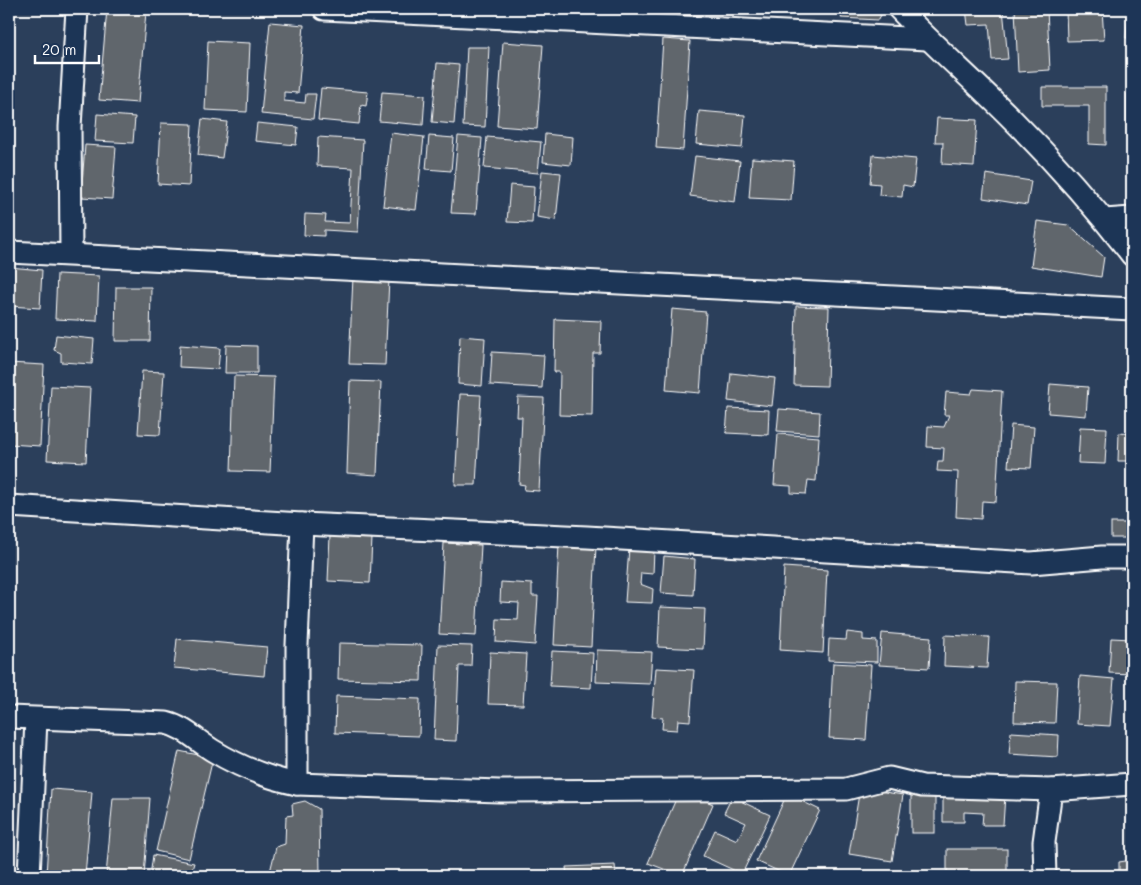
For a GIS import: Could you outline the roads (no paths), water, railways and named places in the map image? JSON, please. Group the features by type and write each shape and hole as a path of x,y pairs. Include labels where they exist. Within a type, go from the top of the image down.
{"street":[{"path":"71,254 70,127 77,9"},
{"path":"324,9 927,39"},
{"path":"889,37 899,9 927,39 1008,116 1105,220 1132,256"},
{"path":"1105,220 1132,218"},
{"path":"9,252 1132,309"},
{"path":"9,506 302,524 587,537 1032,563 1102,557 1132,557"},
{"path":"297,784 297,645 302,524"},
{"path":"9,717 166,723 179,726 213,750 273,779 297,784 499,791 846,788 889,778 922,786 1052,790 1132,784"},
{"path":"28,876 36,719"},
{"path":"1045,876 1044,842 1052,790"}]}
